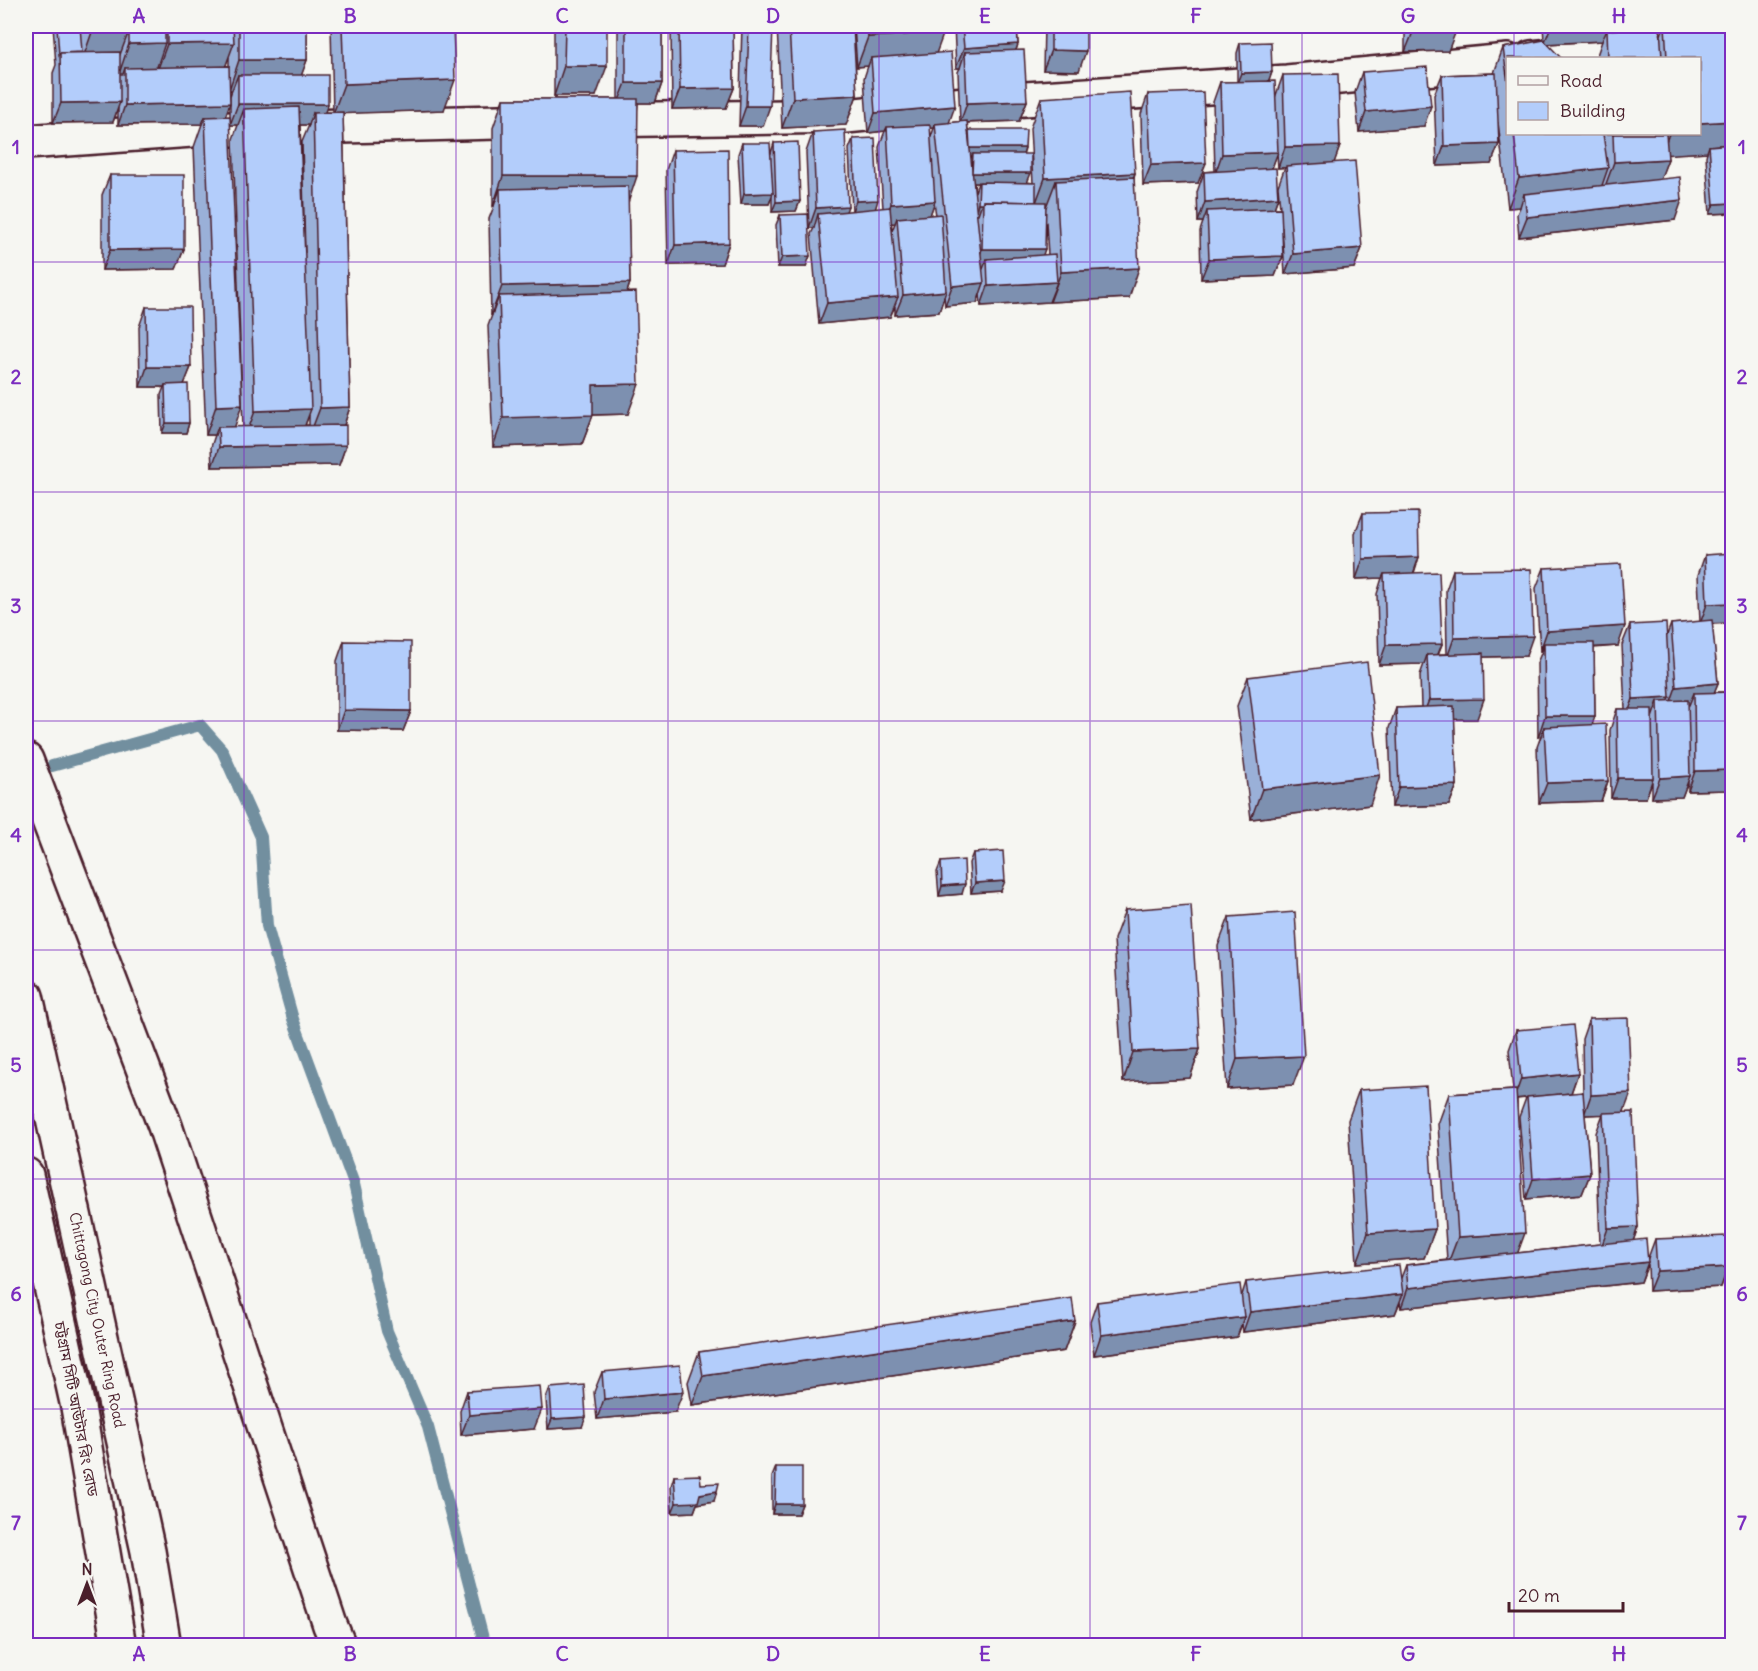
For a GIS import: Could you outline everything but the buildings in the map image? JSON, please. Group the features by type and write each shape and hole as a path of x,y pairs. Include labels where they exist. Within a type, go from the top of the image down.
{"main road":[{"path":"1541,57 1732,38"},
{"path":"26,142 192,130 846,116 995,101 1287,82 1506,61"},
{"path":"26,760 165,1126 339,1646"},
{"name":"Chittagong City Outer Ring Road","path":"26,996 147,1551 164,1646"},
{"name":"চট্টগ্রাম সিটি আউটার রিং রোড","path":"26,1175 78,1407 119,1646"}],"waterway":[{"path":"52,766 200,725 222,750 261,837 267,926 293,1019 354,1184 387,1331 428,1427 485,1646"}]}
